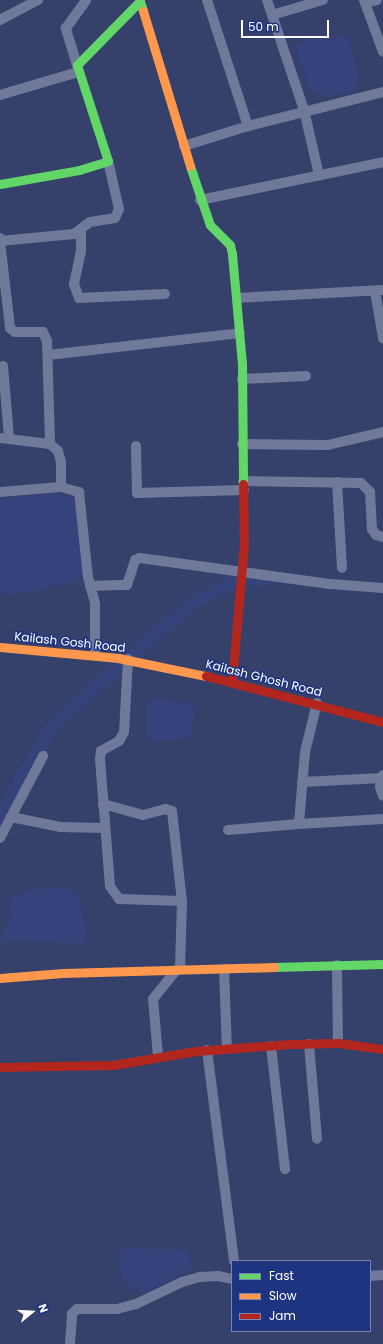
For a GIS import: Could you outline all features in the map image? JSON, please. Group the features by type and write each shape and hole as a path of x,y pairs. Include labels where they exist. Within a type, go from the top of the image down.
{"street":[{"path":"0,20 38,0"},
{"path":"0,242 81,231 90,222 110,220 118,215 108,161 66,28 86,0"},
{"path":"207,0 248,126"},
{"path":"267,0 304,110 319,175"},
{"path":"272,15 323,0"},
{"path":"377,0 364,2 383,52"},
{"path":"0,95 78,68 141,1"},
{"path":"141,1 200,200 210,225 230,245 240,333 243,486 241,579 232,680"},
{"path":"184,146 304,110 383,92"},
{"path":"0,184 79,170 108,161"},
{"path":"200,200 383,162"},
{"path":"81,231 81,251 74,284 80,298 165,294"},
{"path":"0,238 10,328 15,332 43,332 48,355 50,444"},
{"path":"237,298 379,291 383,338"},
{"path":"48,355 240,333"},
{"path":"2,366 5,437 50,444 58,451 61,487"},
{"path":"242,379 306,376"},
{"path":"242,444 328,445 383,432"},
{"path":"136,446 137,493 243,486 337,482 361,483 367,486 372,529 376,535 383,537"},
{"path":"337,482 342,568"},
{"path":"0,492 61,487 79,492 82,502 90,586 95,604 95,655"},
{"path":"90,586 127,586 135,560 140,558 241,579 383,588"},
{"name":"Kailash Gosh Road","path":"0,647 95,655 128,660"},
{"path":"128,660 124,732 119,740 101,751 104,828 113,894 127,900 182,901"},
{"name":"Kailash Ghosh Road","path":"128,660 232,680 383,722"},
{"path":"299,824 305,752 317,703"},
{"path":"0,838 43,756"},
{"path":"302,782 382,776 383,796"},
{"path":"103,804 143,815 165,809 172,811 182,901 179,969 152,999 158,1056"},
{"path":"11,817 60,827 104,828"},
{"path":"228,830 383,819"},
{"path":"0,978 179,969 383,964"},
{"path":"336,965 338,1043"},
{"path":"224,969 227,1048"},
{"path":"0,1067 17,1064 113,1065 158,1056 207,1050 309,1044 338,1043 383,1049"},
{"path":"309,1044 317,1139"},
{"path":"271,1046 285,1169"},
{"path":"207,1050 234,1260"},
{"path":"371,1276 383,1275"},
{"path":"70,1344 72,1314 77,1309 117,1309 136,1304 182,1282 200,1277 218,1276 231,1279"}],"water":[{"path":"321,35 349,37 359,79 351,93 321,96 308,87 296,46"},
{"path":"53,493 74,497 83,574 75,581 36,591 0,595 0,499"},
{"path":"151,698 194,704 191,738 154,741 146,734 146,706"},
{"path":"66,888 79,895 86,928 85,944 0,940 8,925 11,897 34,889"},
{"path":"125,1248 187,1250 193,1268 145,1293 124,1283 117,1257"}],"waterway":[{"path":"0,821 20,779 54,724 144,644 193,603 232,582 274,578"}],"traffic: fast":[{"path":"0,184 79,170 108,161 77,65 140,1 143,11"},
{"path":"190,166 210,225 230,245 232,254 242,363 243,484"},
{"path":"274,967 383,964"}],"traffic: slow":[{"path":"143,11 190,166"},
{"path":"0,647 118,658 206,676"},
{"path":"0,978 63,973 274,967"}],"traffic: jam":[{"path":"232,681 244,545 243,484"},
{"path":"206,676 383,722"},
{"path":"0,1067 113,1065 196,1051 291,1044 338,1043 383,1049"}]}
